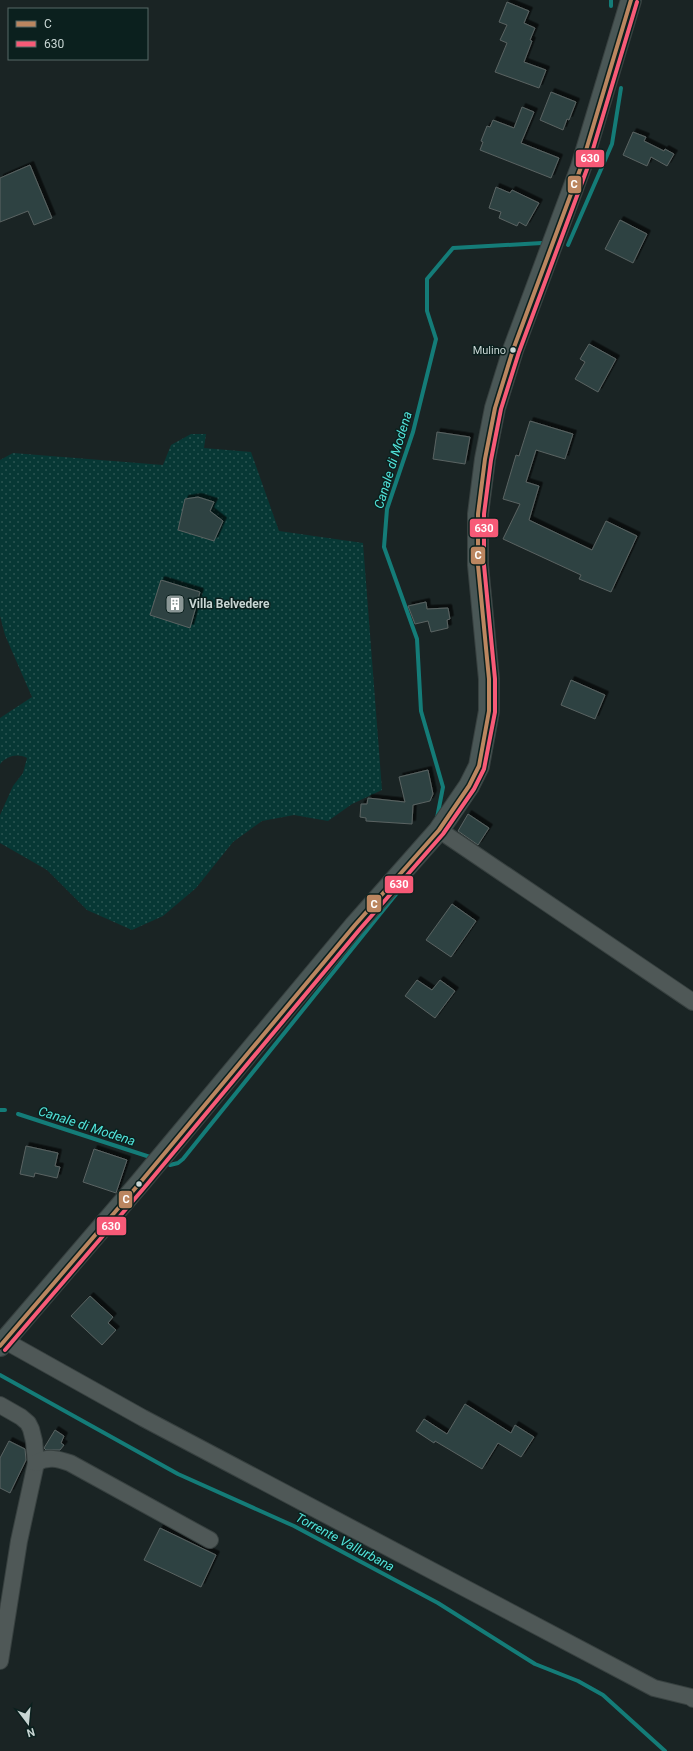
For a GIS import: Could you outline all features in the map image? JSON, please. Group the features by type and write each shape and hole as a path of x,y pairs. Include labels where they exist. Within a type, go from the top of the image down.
{"main road":[{"path":"1,1342 139,1184 354,926 439,830 469,786 479,766 489,711 489,679 478,564 478,514 485,459 495,408 515,342 582,167 631,0"}],"street":[{"path":"439,830 693,1002"},
{"path":"1,1342 654,1688 691,1697 693,1699"},
{"path":"0,1405 21,1417 28,1423 34,1441 36,1463 19,1540 0,1661"},
{"path":"36,1463 42,1459 50,1458 70,1463 210,1540"}],"shaded area":[{"path":"191,434 206,434 204,448 251,452 279,531 363,543 382,790 352,804 328,821 294,815 262,821 233,842 196,888 163,916 132,930 87,910 47,870 0,843 0,815 13,786 23,773 27,758 23,756 12,756 0,764 0,718 32,697 5,635 0,616 0,460 13,453 163,465 171,445"}],"building":[{"path":"507,2 529,11 524,23 535,28 524,62 546,70 539,88 495,72 507,43 500,40 507,25 499,22"},
{"path":"551,92 576,102 569,120 567,119 563,130 540,120"},
{"path":"522,107 534,112 521,143 559,158 551,178 480,150 483,142 481,141 487,126 490,127 493,120 514,128"},
{"path":"633,132 646,137 644,141 664,151 665,149 674,154 667,166 651,157 647,166 623,155"},
{"path":"30,165 52,218 34,225 28,211 0,222 0,178"},
{"path":"496,187 510,193 512,190 539,203 526,226 519,222 517,226 499,218 501,212 489,208"},
{"path":"620,220 647,234 633,263 605,249"},
{"path":"589,344 616,359 598,392 575,379 585,362 580,359"},
{"path":"530,421 573,434 565,459 536,450 526,482 539,486 529,520 592,550 606,521 637,536 611,592 579,579 581,575 503,539 520,504 503,499 516,455 519,456"},
{"path":"437,432 470,437 465,464 433,459"},
{"path":"198,497 214,502 210,511 223,521 214,541 178,530 185,499"},
{"name":"Villa Belvedere","path":"161,580 200,592 190,628 150,615"},
{"path":"426,602 427,609 448,608 450,619 447,620 448,628 431,632 428,621 415,624 408,606"},
{"path":"571,680 605,695 595,719 561,705"},
{"path":"428,770 433,794 430,801 413,805 412,824 366,821 366,818 360,817 361,804 367,804 368,798 405,802 399,777"},
{"path":"468,814 489,828 478,845 458,831"},
{"path":"452,904 476,921 451,957 426,940"},
{"path":"417,980 432,990 440,980 455,991 435,1018 405,996"},
{"path":"26,1146 58,1153 55,1166 60,1167 57,1178 35,1173 34,1177 20,1174"},
{"path":"94,1149 127,1160 116,1193 83,1182"},
{"path":"90,1296 113,1317 108,1323 116,1330 102,1345 71,1316"},
{"path":"465,1404 511,1433 515,1425 534,1437 521,1457 498,1443 482,1469 435,1441 434,1443 416,1431 424,1419 447,1434"},
{"path":"55,1430 64,1436 61,1443 64,1445 60,1450 46,1450 44,1448"},
{"path":"9,1441 25,1449 26,1460 10,1493 0,1488 0,1458"},
{"path":"160,1528 216,1555 201,1587 144,1560"}],"waterway":[{"name":"Canale di Modena","path":"611,0 611,6"},
{"name":"Canale di Modena","path":"568,245 612,144 621,88"},
{"name":"Canale di Modena","path":"437,818 443,787 421,711 417,639 384,547 387,509 413,432 436,339 427,311 427,279 453,248 542,243"},
{"name":"Canale di Modena","path":"170,1165 178,1163 183,1159 409,878"},
{"name":"Canale di Modena","path":"0,1110 5,1110"},
{"name":"Canale di Modena","path":"18,1114 150,1157"},
{"name":"Torrente Vallurbana","path":"0,1375 178,1474 294,1526 438,1603 535,1664 578,1681 603,1695 665,1751"}],"transit line":[{"name":"C","path":"0,1346 139,1184 355,925 439,830 469,786 479,766 489,711 489,679 478,565 478,514 485,459 495,408 513,350 581,167 631,0"},
{"name":"630","path":"5,1350 144,1188 360,929 443,834 474,789 484,769 495,712 495,679 484,565 484,514 491,460 501,409 519,352 587,169 637,2"}],"place":[{"name":"Mulino","path":"513,350"},
{"name":"Villa Belvedere","path":"175,604"}]}
